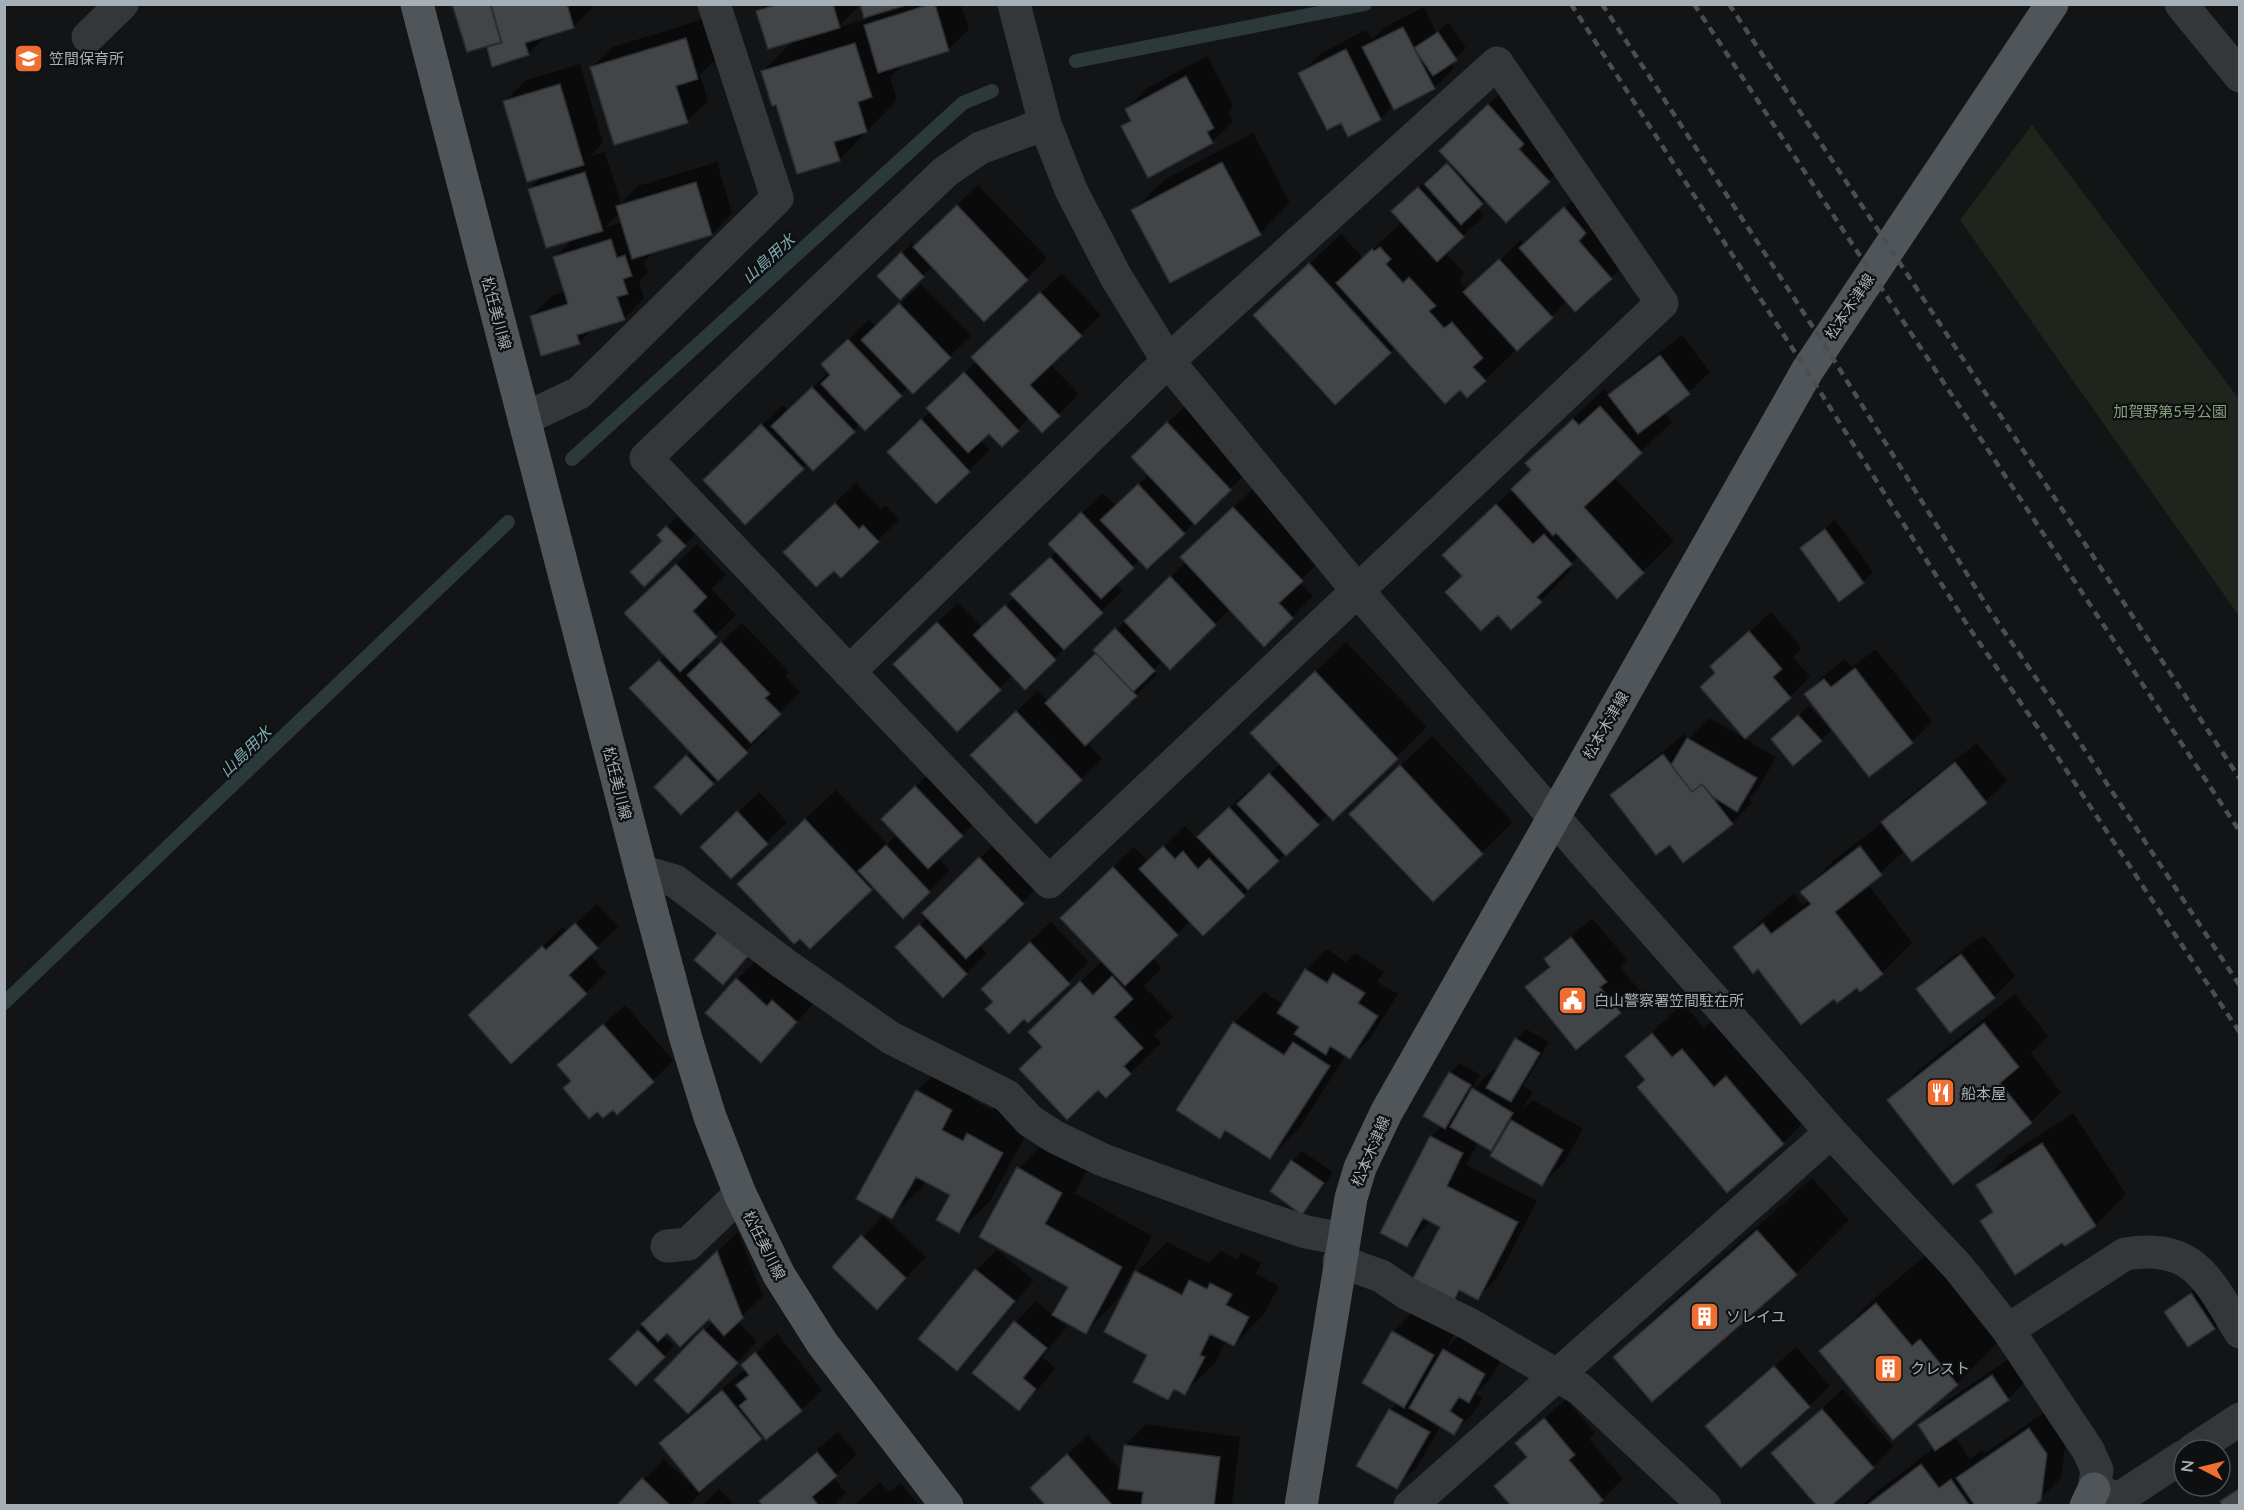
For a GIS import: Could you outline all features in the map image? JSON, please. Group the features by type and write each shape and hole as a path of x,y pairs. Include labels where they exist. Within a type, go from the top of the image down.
{"main road":[{"name":"松任美川線","path":"417,4 641,871 686,1039 710,1117 740,1194 779,1275 822,1343 947,1506"},
{"name":"松本木津線","path":"1300,1506 1351,1198 1360,1168 1386,1113 1824,344 2052,4"}],"street":[{"path":"88,37 122,4"},
{"path":"524,418 579,393 777,198 714,4"},
{"path":"1014,4 1045,124 1071,190 1116,278 1168,362 1357,590 1554,817 1831,1132 1958,1267 2008,1330 2088,1450 2097,1470 2090,1497 2118,1499 2172,1464"},
{"path":"2181,4 2240,76"},
{"path":"849,672 1168,362 1497,63 1662,303 1049,882 849,672 646,458 945,172 980,148 1045,124"},
{"path":"641,871 675,881 783,963 891,1038 1006,1096 1030,1121 1055,1137 1103,1160 1306,1232 1341,1250 1408,1294 1469,1324 1559,1375 1580,1389 1705,1506"},
{"path":"1410,1506 1831,1132"},
{"path":"667,1246 688,1244 740,1194"},
{"path":"2008,1330 2125,1254 2146,1250 2186,1260 2207,1277 2240,1332"},
{"path":"2211,1438 2240,1419"}],"green space":[{"name":"加賀野第5号公園","path":"2032,125 2239,399 2239,616 1960,220"}],"building":[{"path":"452,4 490,4 501,42 467,52"},
{"path":"491,4 567,4 574,28 525,43 529,55 492,67 487,47 502,43"},
{"path":"779,4 833,4 840,28 768,49 756,11"},
{"path":"860,4 910,4 864,18"},
{"path":"935,4 949,51 878,73 864,25"},
{"path":"1403,27 1435,89 1394,110 1362,47"},
{"path":"1438,32 1457,60 1433,76 1414,48"},
{"path":"686,38 698,79 676,86 688,123 614,145 590,67"},
{"path":"855,43 872,97 858,102 867,132 834,142 840,161 797,174 776,105 772,106 761,71"},
{"path":"1346,49 1381,120 1348,137 1341,123 1327,130 1298,73"},
{"path":"1186,76 1214,128 1207,132 1213,143 1148,178 1121,126 1131,121 1125,109"},
{"path":"560,84 584,165 527,182 503,101"},
{"path":"1488,104 1524,144 1519,149 1550,182 1506,223 1439,151"},
{"path":"1222,162 1261,235 1170,283 1131,210"},
{"path":"1447,163 1483,204 1461,225 1424,184"},
{"path":"585,172 603,231 546,248 528,189"},
{"path":"696,182 712,235 632,259 616,206"},
{"path":"1418,187 1464,237 1437,262 1391,211"},
{"path":"957,205 1028,280 984,322 913,247"},
{"path":"1564,207 1586,233 1579,241 1612,279 1575,312 1519,248"},
{"path":"611,239 617,258 625,255 632,276 623,279 628,294 617,297 625,320 577,335 580,344 541,356 530,316 568,304 553,257"},
{"path":"1380,247 1391,259 1386,264 1403,283 1409,277 1436,306 1429,311 1444,328 1452,322 1483,358 1473,367 1486,381 1467,398 1460,390 1445,404 1336,283 1372,249 1374,251"},
{"path":"901,252 924,277 900,300 877,276"},
{"path":"1499,259 1553,318 1517,351 1463,292"},
{"path":"1309,263 1391,353 1335,405 1253,315"},
{"path":"1040,292 1082,336 1030,385 1060,416 1042,433 971,357"},
{"path":"899,303 951,358 913,394 861,340"},
{"path":"848,339 902,396 865,431 821,384 830,375 821,364"},
{"path":"1660,355 1690,394 1638,434 1608,395"},
{"path":"964,372 1019,431 1002,447 989,434 968,453 926,408"},
{"path":"812,387 855,432 813,471 771,426"},
{"path":"1600,406 1642,453 1584,507 1644,573 1617,599 1556,533 1553,536 1511,489 1531,470 1525,463 1573,419 1579,425"},
{"path":"921,419 970,472 936,504 887,452"},
{"path":"1167,422 1231,490 1195,525 1131,457"},
{"path":"761,424 804,469 745,525 703,480"},
{"path":"1138,484 1185,534 1147,569 1100,520"},
{"path":"835,503 859,529 863,525 879,542 841,578 834,571 816,587 783,552"},
{"path":"1496,504 1533,544 1544,534 1572,564 1537,597 1542,602 1511,630 1498,615 1481,631 1445,592 1462,576 1442,555"},
{"path":"1233,507 1303,581 1279,603 1293,618 1264,647 1180,557"},
{"path":"1081,512 1134,568 1101,599 1048,544"},
{"path":"666,526 686,546 644,587 630,572 662,541 657,535"},
{"path":"1825,529 1864,583 1839,602 1800,548"},
{"path":"1050,557 1103,613 1064,650 1010,594"},
{"path":"676,564 707,597 693,611 717,637 680,672 624,613"},
{"path":"1170,576 1216,625 1170,670 1124,621"},
{"path":"1005,605 1056,660 1025,690 973,635"},
{"path":"937,622 1001,690 957,732 893,664"},
{"path":"1115,628 1155,671 1133,692 1093,650"},
{"path":"1749,631 1782,669 1773,677 1791,698 1745,739 1700,687 1715,673 1710,666"},
{"path":"721,642 770,694 765,698 781,714 751,743 687,675"},
{"path":"1096,653 1137,696 1085,746 1045,703"},
{"path":"659,660 748,753 718,781 629,688"},
{"path":"1855,668 1913,743 1869,777 1804,694 1824,679 1831,687"},
{"path":"1315,671 1398,759 1333,821 1250,733"},
{"path":"1016,711 1082,780 1036,824 970,755"},
{"path":"1798,715 1822,741 1793,766 1771,739"},
{"path":"1687,738 1757,778 1737,812 1713,797 1702,784 1692,792 1671,765"},
{"path":"1663,754 1692,792 1702,784 1733,824 1683,863 1670,845 1656,855 1610,795"},
{"path":"686,755 714,784 681,815 654,787"},
{"path":"1955,762 1987,803 1912,862 1881,822"},
{"path":"1400,765 1483,854 1433,902 1349,814"},
{"path":"1269,773 1319,825 1286,856 1237,804"},
{"path":"915,786 963,836 928,869 881,819"},
{"path":"1229,807 1279,861 1248,890 1197,837"},
{"path":"737,811 768,844 731,879 700,847"},
{"path":"805,819 872,890 810,949 800,939 794,944 737,884"},
{"path":"886,845 930,892 903,919 858,871"},
{"path":"1163,846 1175,859 1183,851 1198,869 1209,858 1245,896 1203,936 1139,869"},
{"path":"1860,846 1882,875 1835,912 1883,974 1860,992 1857,988 1837,1003 1834,999 1801,1025 1758,969 1753,974 1733,947 1763,923 1771,934 1811,904 1800,892"},
{"path":"979,857 1024,904 966,959 922,913"},
{"path":"1113,867 1178,935 1125,986 1060,918"},
{"path":"575,923 598,948 569,975 587,994 511,1064 468,1015 542,946 546,950"},
{"path":"919,924 967,974 943,998 895,947"},
{"path":"719,931 748,956 723,985 694,960"},
{"name":"白山警察署笠間駐在所","path":"1571,937 1607,982 1600,987 1621,1013 1576,1050 1525,987 1550,967 1544,959"},
{"path":"1030,942 1070,984 1028,1023 1024,1019 1009,1034 985,1009 993,1002 981,989"},
{"path":"1961,954 1995,998 1950,1033 1916,989"},
{"path":"1305,969 1327,983 1333,973 1365,993 1358,1003 1378,1016 1350,1059 1330,1046 1326,1055 1294,1034 1299,1027 1277,1013"},
{"path":"1112,976 1133,999 1114,1017 1143,1048 1124,1066 1131,1074 1106,1098 1098,1090 1067,1120 1019,1069 1042,1047 1028,1032 1080,981 1093,995"},
{"path":"736,978 767,1006 772,1000 797,1022 761,1063 705,1013"},
{"path":"1233,1022 1284,1055 1293,1042 1330,1066 1270,1159 1225,1130 1220,1139 1176,1110"},
{"path":"1984,1023 2019,1067 2000,1083 2032,1123 1953,1185 1887,1100"},
{"path":"603,1024 654,1082 617,1115 613,1110 603,1118 597,1112 589,1119 563,1088 571,1081 557,1065"},
{"path":"1652,1033 1672,1057 1682,1049 1714,1087 1726,1076 1784,1144 1727,1193 1637,1087 1645,1080 1625,1056"},
{"path":"1515,1038 1540,1053 1511,1102 1486,1088"},
{"path":"1449,1072 1471,1085 1445,1129 1423,1116"},
{"path":"1472,1088 1513,1113 1491,1151 1450,1127"},
{"path":"916,1090 952,1110 942,1130 963,1141 967,1133 1003,1153 959,1233 936,1220 950,1195 916,1177 892,1219 856,1199"},
{"path":"1511,1120 1563,1150 1542,1186 1490,1156"},
{"path":"1430,1136 1463,1153 1447,1186 1518,1222 1478,1300 1459,1290 1453,1303 1411,1282 1440,1227 1423,1218 1407,1247 1380,1233"},
{"path":"2042,1143 2096,1226 2065,1246 2062,1243 2015,1275 1980,1221 1993,1212 1976,1185"},
{"path":"1291,1160 1324,1183 1302,1215 1270,1191"},
{"path":"1017,1167 1062,1193 1045,1224 1122,1267 1086,1334 1052,1315 1068,1287 979,1237"},
{"name":"ソレイユ","path":"1757,1230 1797,1275 1652,1402 1613,1357"},
{"path":"861,1235 906,1278 877,1310 832,1267"},
{"path":"717,1251 743,1318 724,1336 709,1319 680,1347 667,1333 658,1342 641,1324"},
{"path":"975,1269 1015,1301 957,1371 918,1339"},
{"path":"1135,1271 1182,1295 1189,1280 1207,1289 1210,1283 1232,1294 1226,1305 1249,1317 1234,1346 1210,1334 1200,1355 1205,1357 1185,1395 1174,1389 1168,1400 1133,1382 1147,1355 1104,1332"},
{"path":"2191,1293 2215,1329 2188,1347 2164,1312"},
{"name":"クレスト","path":"1876,1303 1912,1346 1920,1339 1958,1385 1893,1440 1819,1351"},
{"path":"1014,1321 1047,1348 1023,1378 1036,1389 1019,1411 972,1373"},
{"path":"703,1329 738,1363 688,1414 654,1380"},
{"path":"638,1330 665,1357 636,1386 609,1359"},
{"path":"1392,1331 1434,1355 1404,1408 1362,1383"},
{"path":"1443,1349 1485,1374 1469,1403 1459,1397 1450,1411 1463,1420 1454,1435 1409,1408"},
{"path":"755,1352 802,1411 766,1440 739,1406 747,1399 736,1385 749,1375 741,1365"},
{"path":"1774,1366 1810,1407 1741,1468 1705,1426"},
{"path":"1992,1375 2009,1400 1935,1451 1918,1425"},
{"path":"722,1390 762,1439 699,1492 659,1443"},
{"path":"1389,1409 1430,1432 1397,1489 1356,1466"},
{"path":"1822,1409 1874,1468 1831,1506 1817,1506 1771,1453"},
{"path":"1544,1418 1575,1455 1569,1460 1603,1500 1597,1506 1511,1506 1494,1486 1527,1457 1515,1443"},
{"path":"2029,1428 2047,1454 2041,1500 2034,1506 1975,1506 1956,1478"},
{"path":"1124,1445 1220,1457 1214,1506 1141,1506 1143,1492 1118,1489"},
{"path":"817,1452 837,1476 812,1497 819,1506 762,1506 759,1501"},
{"path":"1067,1454 1113,1506 1046,1506 1030,1488"},
{"path":"1921,1464 1939,1488 1951,1479 1970,1506 1866,1506"},
{"path":"642,1478 671,1506 616,1506"},
{"path":"2240,1488 2240,1506 2222,1506 2220,1501 2232,1498 2232,1493"}],"waterway":[{"name":"山島用水","path":"1076,61 1365,4"},
{"name":"山島用水","path":"572,459 963,103 992,91"},
{"name":"山島用水","path":"4,1003 508,522"}],"railway":[{"path":"1571,4 1968,626 2240,1033"},
{"path":"1602,4 1824,344 1990,611 2071,729 2240,986"},
{"path":"1694,4 2240,832"},
{"path":"1729,4 2240,779"}],"place":[{"name":"笠間保育所","path":"28,58"},
{"name":"白山警察署笠間駐在所","path":"1573,1000"},
{"name":"船本屋","path":"1940,1093"},
{"name":"ソレイユ","path":"1705,1316"},
{"name":"クレスト","path":"1889,1368"}]}
